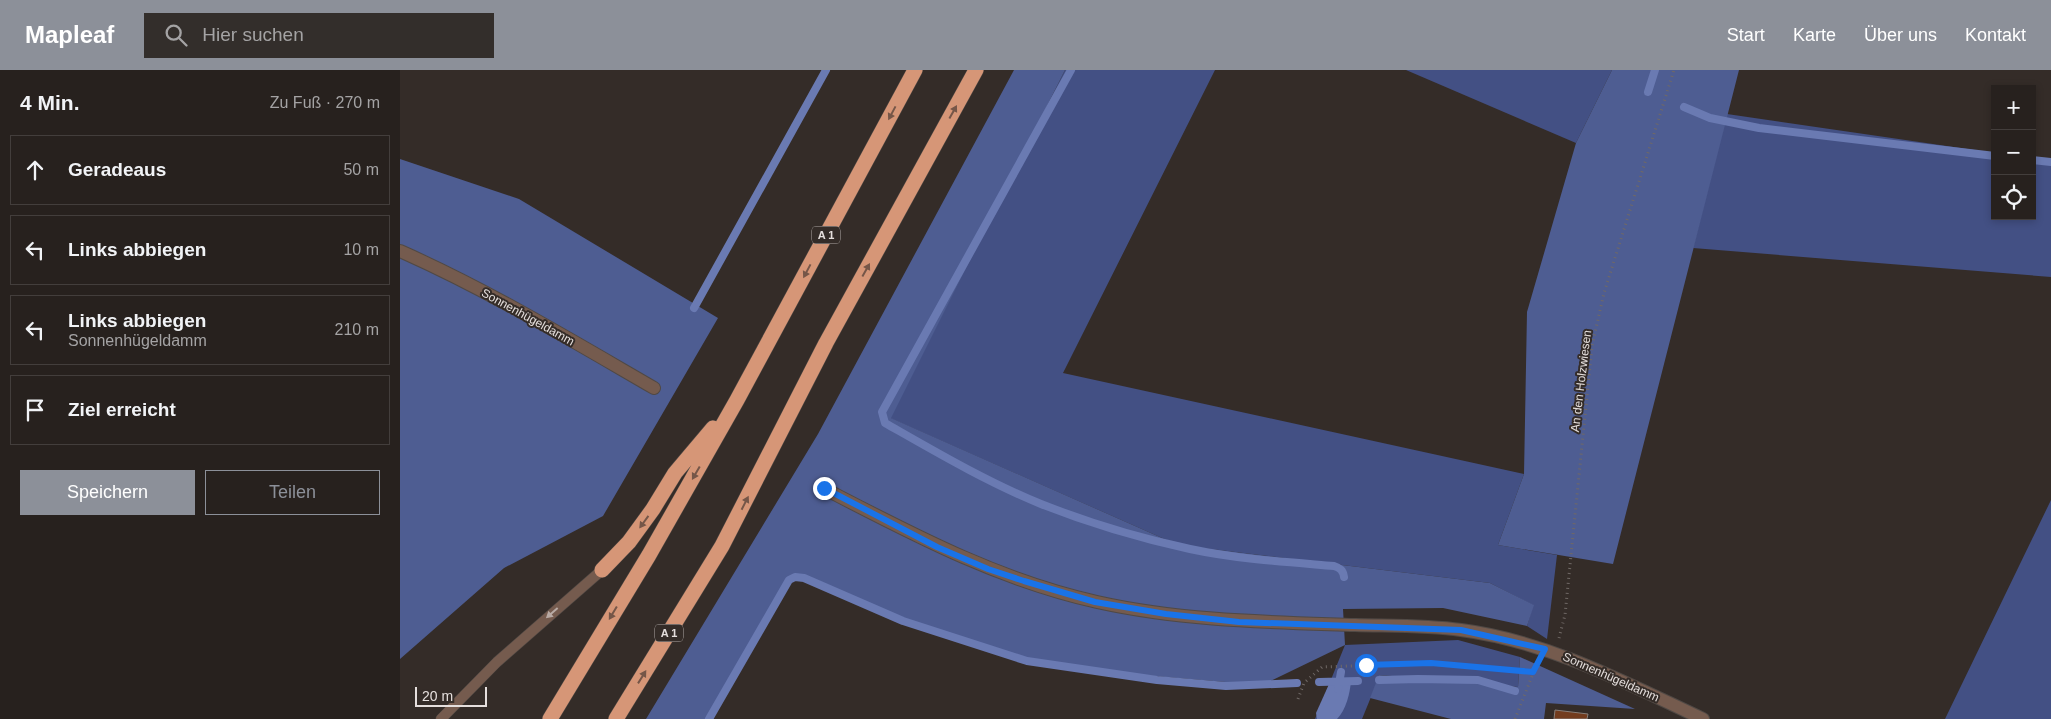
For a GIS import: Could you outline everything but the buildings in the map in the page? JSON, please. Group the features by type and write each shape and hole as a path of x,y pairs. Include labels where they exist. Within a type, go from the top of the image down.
{"highway":[{"name":"A 1","path":"550,719 649,555 737,400 915,70"},
{"name":"A 1","path":"616,719 722,546 826,343 976,70"},
{"path":"602,570 629,542 653,509 675,473 737,400"}],"street":[{"name":"Sonnenhügeldamm","path":"400,251 433,266 536,320 654,388"},
{"name":"Sonnenhügeldamm","path":"824,488 937,547 988,569 1095,602 1166,614 1239,622 1461,630 1545,649 1607,674 1704,719"}],"lane":[{"path":"441,719 497,662 602,570"}],"path":[{"name":"An den Holzwiesen","path":"1565,615 1592,346 1604,293 1674,70"},
{"path":"1515,719 1533,672 1545,649"},
{"path":"1298,699 1304,683 1322,666 1431,663 1533,672"}],"shaded area":[{"path":"1014,70 1065,70 891,418 1178,545 1490,583 1534,605 1527,626 1443,608 1343,609 1345,645 1262,685 1057,668 894,616 793,577 712,719 646,719 818,434"},
{"path":"1065,70 1215,70 1063,373 1524,474 1498,545 1557,555 1547,639 1527,626 1533,605 1490,583 1178,545 890,418"},
{"path":"1406,70 1612,70 1576,143"},
{"path":"1612,70 1739,70 1613,564 1498,545 1524,474 1527,312 1576,143"},
{"path":"1727,114 1991,152 1991,220 2036,220 2036,159 2051,161 2051,277 1693,248"},
{"path":"400,159 519,199 718,318 603,516 504,568 400,659"},
{"path":"2051,500 2051,719 1945,719"},
{"path":"1458,640 1520,657 1518,687 1380,675 1362,719 1315,719 1345,645"},
{"path":"1520,657 1635,709 1546,703 1544,719 1451,719 1370,698 1379,675 1518,687"},
{"path":"1351,681 1347,701 1337,719 1317,719 1316,713 1330,682"}],"waterway":[{"path":"694,308 826,70"},
{"path":"1071,70 882,412 885,423 1001,486 1041,504 1096,524 1190,549 1262,560 1334,566 1341,570 1344,577"},
{"path":"1648,92 1655,70"},
{"path":"1684,107 1710,118 1759,128 1991,156"},
{"path":"2036,160 2051,162"},
{"path":"709,719 789,580 795,577 804,578 903,621 1027,661 1157,680 1226,686 1297,683"},
{"path":"1338,689 1341,672"},
{"path":"1379,680 1478,680 1515,691"},
{"path":"1319,682 1358,681"}],"route":[{"path":"824,488 937,547 988,569 1095,602 1166,614 1239,622 1461,630 1545,649 1533,672 1431,663 1366,665"}]}
